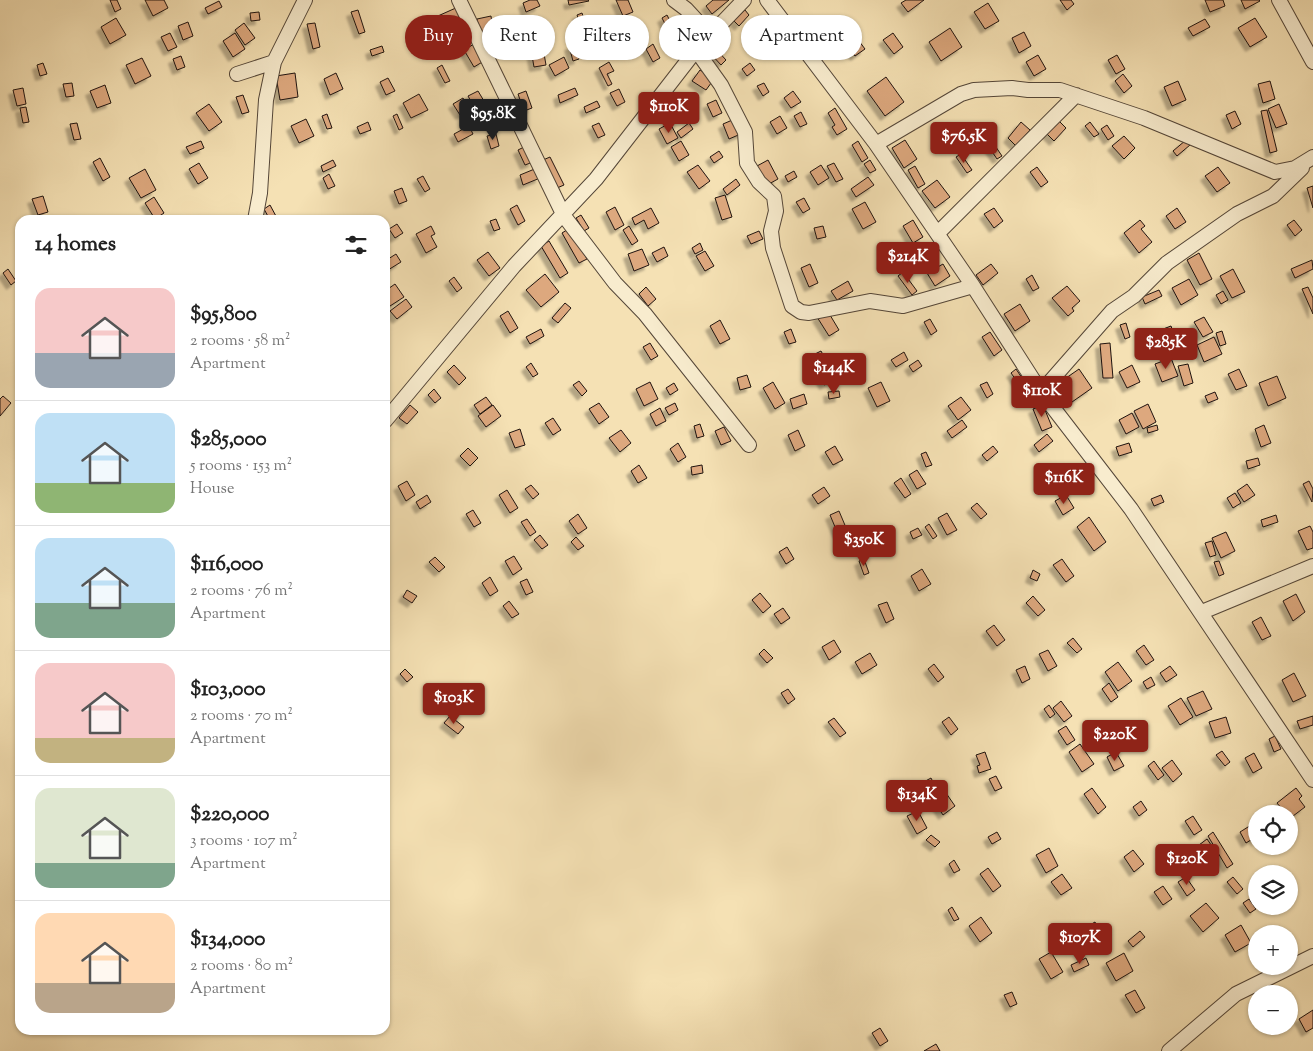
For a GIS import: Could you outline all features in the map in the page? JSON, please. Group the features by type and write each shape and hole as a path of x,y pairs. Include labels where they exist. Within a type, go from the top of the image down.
{"street":[{"path":"256,215 260,193 266,100 274,62 305,0"},
{"path":"459,0 564,216 615,283 646,314 748,445"},
{"path":"674,0 691,15"},
{"path":"730,15 744,0"},
{"path":"767,0 876,144 938,233 1040,392 1130,510 1202,612 1313,780"},
{"path":"1279,0 1313,62"},
{"path":"390,415 508,274 564,216 596,179 688,60"},
{"path":"703,60 721,85 745,132 748,163 760,182 774,196 776,211 771,231 773,248 792,306 801,312 809,313 870,301 903,306 973,286"},
{"path":"237,74 274,62"},
{"path":"876,144 961,94 974,90 1012,88 1060,90 1076,95 1144,118 1275,172 1295,168 1312,158"},
{"path":"938,233 1076,95"},
{"path":"1040,392 1112,311 1134,296 1166,263 1237,214 1273,196 1312,158"},
{"path":"1202,612 1313,566"},
{"path":"1169,1051 1236,994 1313,956"}],"building":[{"path":"110,0 117,0 121,9 115,12"},
{"path":"145,0 164,0 168,8 153,16"},
{"path":"537,0 540,6 526,12 523,3"},
{"path":"568,0 588,0 589,1 569,5"},
{"path":"616,0 628,0 633,12 623,15"},
{"path":"713,0 729,0 712,14 706,6"},
{"path":"906,0 924,0 908,12 901,3"},
{"path":"1060,0 1071,0 1074,4 1067,10"},
{"path":"1205,0 1223,0 1225,6 1210,12"},
{"path":"1241,0 1259,0 1260,1 1245,9"},
{"path":"219,1 222,7 208,14 205,8"},
{"path":"988,3 999,21 985,29 974,12"},
{"path":"458,7 461,15 440,15"},
{"path":"358,10 365,32 359,34 351,12"},
{"path":"745,10 749,15 741,15 741,24 739,26 734,21"},
{"path":"259,12 260,20 251,21 250,13"},
{"path":"116,18 126,35 110,44 101,27"},
{"path":"482,18 482,33 480,33 477,19"},
{"path":"1255,18 1267,37 1250,47 1238,28"},
{"path":"1205,19 1210,27 1193,36 1188,28"},
{"path":"188,22 193,36 183,40 178,26"},
{"path":"244,23 255,38 245,45 235,30"},
{"path":"315,23 320,47 313,49 307,24"},
{"path":"950,28 962,47 941,61 929,42"},
{"path":"1024,32 1031,46 1019,53 1012,38"},
{"path":"170,33 177,47 168,51 161,37"},
{"path":"235,33 245,49 233,57 223,41"},
{"path":"893,33 903,47 894,54 883,40"},
{"path":"474,44 484,61 474,67 470,60 472,60 472,45"},
{"path":"653,44 659,56 659,59 653,62 649,55 649,47"},
{"path":"382,46 384,52 372,56 370,50"},
{"path":"1038,55 1046,69 1034,76 1026,62"},
{"path":"1117,55 1125,69 1116,74 1108,60"},
{"path":"181,56 185,67 177,70 173,59"},
{"path":"564,57 569,68 555,76 549,65"},
{"path":"142,58 151,76 135,84 126,65"},
{"path":"533,60 545,60 546,65 534,67"},
{"path":"716,60 726,60 721,65"},
{"path":"609,62 614,71 607,74 612,84 608,86 599,68"},
{"path":"43,63 47,74 40,76 37,65"},
{"path":"750,63 755,70 747,76 742,69"},
{"path":"442,65 450,81 445,83 437,68"},
{"path":"700,70 714,79 706,90 692,81"},
{"path":"295,73 298,97 280,100 276,76"},
{"path":"336,73 343,89 330,95 324,79"},
{"path":"1123,74 1132,86 1124,93 1115,81"},
{"path":"886,77 904,102 885,116 867,91"},
{"path":"388,78 395,91 386,95 380,82"},
{"path":"1178,81 1186,100 1172,106 1164,87"},
{"path":"1270,81 1275,99 1263,103 1258,84"},
{"path":"72,83 74,96 66,97 63,84"},
{"path":"764,83 769,92 763,96 757,86"},
{"path":"105,85 111,103 97,108 90,91"},
{"path":"23,88 26,104 17,106 13,90"},
{"path":"575,88 578,95 560,103 558,95"},
{"path":"619,89 625,102 617,106 610,93"},
{"path":"478,91 487,106 477,112 468,96"},
{"path":"526,91 532,108 524,111 518,94"},
{"path":"793,91 801,102 791,108 784,98"},
{"path":"419,94 428,110 411,118 403,103"},
{"path":"243,95 249,112 242,114 236,97"},
{"path":"463,98 470,110 460,115 453,104"},
{"path":"716,100 722,113 713,117 707,104"},
{"path":"597,101 600,107 586,113 584,107"},
{"path":"209,104 222,122 209,131 196,113"},
{"path":"1279,104 1287,124 1276,128 1268,109"},
{"path":"26,107 29,122 23,123 20,108"},
{"path":"835,108 847,129 837,135 832,127 835,125 828,113"},
{"path":"1267,110 1277,151 1270,153 1261,111"},
{"path":"1235,111 1241,124 1232,129 1226,115"},
{"path":"801,112 807,124 800,127 794,116"},
{"path":"327,114 332,128 327,129 322,116"},
{"path":"397,114 403,128 399,130 393,116"},
{"path":"780,116 787,128 777,134 770,122"},
{"path":"737,118 743,133 729,139 723,124"},
{"path":"306,119 314,136 299,143 291,126"},
{"path":"1058,120 1066,128 1054,141 1045,132"},
{"path":"368,122 371,130 360,134 357,127"},
{"path":"1021,122 1030,130 1016,146 1008,138"},
{"path":"1090,122 1099,134 1094,137 1085,126"},
{"path":"77,123 81,139 74,140 70,124"},
{"path":"599,123 605,135 598,138 592,126"},
{"path":"670,123 678,138 667,144 659,129"},
{"path":"689,123 693,129 681,138 677,132"},
{"path":"981,125 1002,156 997,159 976,128"},
{"path":"1107,125 1114,136 1108,140 1101,129"},
{"path":"469,126 473,134 458,142 454,134"},
{"path":"496,134 499,146 491,149 487,136"},
{"path":"1124,136 1135,148 1124,159 1112,146"},
{"path":"905,140 917,159 904,168 892,148"},
{"path":"1186,140 1190,145 1177,156 1173,151"},
{"path":"201,141 204,148 190,154 186,147"},
{"path":"681,141 689,155 679,161 671,147"},
{"path":"858,141 868,158 862,162 852,145"},
{"path":"526,146 533,162 525,165 518,150"},
{"path":"719,151 723,157 714,163 710,157"},
{"path":"961,154 972,170 967,173 956,157"},
{"path":"550,157 564,185 557,188 543,160"},
{"path":"100,158 110,177 103,181 93,162"},
{"path":"333,160 336,166 323,172 321,166"},
{"path":"768,160 778,179 767,185 757,166"},
{"path":"870,160 876,170 870,173 864,164"},
{"path":"199,163 208,178 198,184 189,169"},
{"path":"834,163 843,179 836,182 827,166"},
{"path":"698,165 710,181 699,189 687,172"},
{"path":"821,165 829,178 818,185 810,172"},
{"path":"915,166 925,184 918,188 908,170"},
{"path":"1037,167 1048,182 1041,187 1030,172"},
{"path":"1218,167 1230,183 1217,192 1205,176"},
{"path":"537,168 540,178 523,185 520,175"},
{"path":"145,169 156,190 141,198 129,178"},
{"path":"794,171 797,177 788,182 785,176"},
{"path":"329,174 335,186 328,189 323,178"},
{"path":"423,176 430,189 425,192 417,179"},
{"path":"868,177 874,185 856,197 851,189"},
{"path":"736,179 740,185 727,195 723,189"},
{"path":"937,180 950,197 935,208 922,191"},
{"path":"1313,186 1313,208 1307,188"},
{"path":"402,188 407,201 399,204 394,191"},
{"path":"725,195 732,217 722,220 715,198"},
{"path":"43,196 48,212 38,215 32,199"},
{"path":"154,197 164,213 152,215 145,203"},
{"path":"804,198 810,209 803,213 796,202"},
{"path":"865,202 876,222 863,229 852,209"},
{"path":"270,205 275,215 267,215 264,209"},
{"path":"517,205 525,221 518,225 510,209"},
{"path":"615,207 624,225 615,230 606,212"},
{"path":"651,208 659,223 648,229 644,220 635,225 632,218"},
{"path":"994,208 1003,221 994,228 984,214"},
{"path":"1177,208 1186,222 1175,229 1166,216"},
{"path":"581,215 589,228 584,231 576,218"},
{"path":"496,219 500,229 494,231 490,221"},
{"path":"913,220 923,237 913,243 903,226"},
{"path":"1140,220 1145,226 1141,229 1152,242 1139,253 1124,233"},
{"path":"1294,220 1302,230 1295,236 1287,225"},
{"path":"397,224 403,233 395,238 390,228"},
{"path":"431,226 435,234 431,236 437,247 426,253 416,234"},
{"path":"629,226 638,241 632,245 623,230"},
{"path":"823,226 826,237 817,239 814,228"},
{"path":"570,228 587,259 579,263 562,233"},
{"path":"759,231 763,239 751,244 747,236"},
{"path":"549,241 568,273 560,278 541,246"},
{"path":"700,243 703,250 695,254 692,248"},
{"path":"664,247 668,256 657,262 652,253"},
{"path":"642,249 649,265 634,271 628,254"},
{"path":"705,251 714,266 705,271 696,256"},
{"path":"488,252 500,268 489,276 477,260"},
{"path":"1199,253 1212,279 1200,285 1187,260"},
{"path":"396,254 401,262 390,269 390,258"},
{"path":"1312,260 1313,269 1295,278 1291,269"},
{"path":"810,264 818,283 809,287 801,268"},
{"path":"943,264 950,276 935,286 927,273"},
{"path":"991,264 998,273 983,285 976,275"},
{"path":"8,269 15,282 11,285 3,273"},
{"path":"1233,269 1245,292 1232,298 1220,276"},
{"path":"903,272 917,291 912,295 898,276"},
{"path":"545,274 559,292 541,307 526,290"},
{"path":"1032,275 1039,288 1033,291 1026,279"},
{"path":"454,277 462,288 457,292 449,281"},
{"path":"1189,279 1198,295 1181,305 1172,288"},
{"path":"848,281 853,291 837,300 831,291"},
{"path":"395,284 404,297 390,306 390,288"},
{"path":"1067,286 1080,301 1072,308 1074,311 1068,316 1052,298"},
{"path":"646,287 656,299 648,306 639,294"},
{"path":"1308,287 1313,298 1313,314 1302,289"},
{"path":"1159,290 1162,296 1145,304 1142,297"},
{"path":"1223,291 1228,300 1221,304 1216,295"},
{"path":"406,299 412,307 397,319 390,311"},
{"path":"565,303 571,308 558,323 552,318"},
{"path":"1020,304 1030,321 1015,331 1004,314"},
{"path":"827,310 839,330 829,336 817,317"},
{"path":"508,311 518,328 510,333 500,316"},
{"path":"1204,317 1213,332 1203,337 1194,322"},
{"path":"930,319 937,331 931,335 924,322"},
{"path":"720,320 730,339 720,344 710,326"},
{"path":"1126,323 1130,337 1125,339 1120,325"},
{"path":"1171,326 1177,343 1156,350 1150,334"},
{"path":"541,329 544,336 530,344 526,337"},
{"path":"791,329 796,342 789,344 784,332"},
{"path":"1222,331 1226,344 1220,346 1216,333"},
{"path":"990,332 1002,350 994,356 982,337"},
{"path":"1214,337 1222,354 1204,362 1197,345"},
{"path":"650,343 658,356 651,360 643,347"},
{"path":"1110,343 1113,378 1103,378 1100,344"},
{"path":"821,351 836,379 824,385 809,357"},
{"path":"904,352 908,360 896,367 891,360"},
{"path":"1171,358 1178,376 1162,382 1155,364"},
{"path":"918,360 922,366 913,372 909,366"},
{"path":"531,363 538,374 533,377 526,367"},
{"path":"1188,364 1193,383 1184,386 1178,366"},
{"path":"454,365 466,378 459,385 447,372"},
{"path":"1132,365 1140,382 1127,388 1119,372"},
{"path":"1016,369 1024,381 1019,384 1011,373"},
{"path":"1079,369 1092,388 1072,402 1059,383"},
{"path":"1239,369 1247,386 1236,390 1228,374"},
{"path":"747,375 751,387 740,390 737,378"},
{"path":"1277,376 1286,398 1268,406 1259,383"},
{"path":"579,381 587,391 582,396 573,385"},
{"path":"650,382 658,399 644,406 636,389"},
{"path":"773,382 785,403 775,409 763,388"},
{"path":"881,382 890,401 877,407 868,388"},
{"path":"987,382 993,394 987,398 980,385"},
{"path":"674,383 678,390 670,395 666,388"},
{"path":"434,389 441,398 435,403 428,395"},
{"path":"839,391 840,397 829,399 828,392"},
{"path":"1215,392 1218,399 1208,403 1205,396"},
{"path":"804,394 807,404 793,409 790,399"},
{"path":"3,396 11,403 0,416 0,399"},
{"path":"486,397 492,405 480,414 474,405"},
{"path":"961,397 971,410 958,420 948,406"},
{"path":"599,403 609,417 599,424 589,409"},
{"path":"675,403 678,410 669,415 665,408"},
{"path":"1148,404 1156,422 1143,429 1134,411"},
{"path":"410,405 418,412 407,424 399,418"},
{"path":"493,405 501,416 486,427 478,416"},
{"path":"1043,405 1052,427 1042,431 1033,409"},
{"path":"660,408 666,421 656,426 650,414"},
{"path":"1132,413 1139,427 1126,434 1119,420"},
{"path":"553,418 561,430 553,435 545,423"},
{"path":"962,420 967,427 952,438 947,431"},
{"path":"700,424 704,436 697,438 694,426"},
{"path":"1157,425 1158,430 1148,433 1147,428"},
{"path":"1264,425 1271,443 1261,447 1255,429"},
{"path":"724,427 731,441 721,445 715,431"},
{"path":"520,429 525,445 515,448 509,433"},
{"path":"621,430 631,443 620,452 609,438"},
{"path":"798,430 805,446 795,451 788,435"},
{"path":"1047,434 1053,441 1039,452 1034,445"},
{"path":"678,443 686,457 678,462 670,449"},
{"path":"1129,443 1132,452 1119,456 1116,447"},
{"path":"835,446 843,460 833,465 825,452"},
{"path":"993,446 998,452 987,461 982,455"},
{"path":"468,448 478,458 470,466 460,456"},
{"path":"926,452 932,465 926,467 921,454"},
{"path":"1258,458 1260,465 1248,469 1246,461"},
{"path":"639,465 647,478 638,483 631,471"},
{"path":"702,465 703,473 692,475 691,467"},
{"path":"917,470 926,484 917,489 909,475"},
{"path":"901,478 911,494 905,498 894,483"},
{"path":"407,481 415,495 406,501 398,486"},
{"path":"1309,481 1313,489 1312,502 1303,484"},
{"path":"1247,484 1255,495 1244,502 1237,491"},
{"path":"531,485 539,494 533,499 525,489"},
{"path":"824,487 830,496 818,504 812,495"},
{"path":"507,490 518,508 510,513 499,495"},
{"path":"1235,493 1241,503 1233,508 1227,498"},
{"path":"427,495 431,502 420,509 416,502"},
{"path":"1066,495 1074,508 1063,515 1055,501"},
{"path":"1161,495 1164,502 1154,506 1151,499"},
{"path":"977,503 987,514 981,519 971,508"},
{"path":"473,510 481,523 474,527 466,514"},
{"path":"839,511 847,530 838,534 830,515"},
{"path":"947,513 957,530 947,535 938,518"},
{"path":"578,514 587,528 578,534 569,521"},
{"path":"1276,515 1278,522 1263,527 1261,520"},
{"path":"1089,517 1106,542 1094,551 1077,527"},
{"path":"527,519 536,532 530,536 521,522"},
{"path":"929,524 937,536 933,539 925,527"},
{"path":"1310,526 1313,532 1313,548 1307,550 1298,531"},
{"path":"918,528 922,535 913,539 910,532"},
{"path":"1226,532 1235,551 1221,558 1212,538"},
{"path":"540,535 548,545 542,549 534,540"},
{"path":"576,537 584,546 578,550 571,542"},
{"path":"1212,541 1216,555 1210,557 1205,543"},
{"path":"787,547 794,559 786,564 779,552"},
{"path":"514,556 522,569 513,575 505,561"},
{"path":"435,557 445,567 439,572 429,562"},
{"path":"864,559 869,573 864,575 859,561"},
{"path":"1062,559 1074,576 1066,582 1053,565"},
{"path":"1219,561 1224,574 1219,576 1214,562"},
{"path":"922,569 931,584 919,591 911,576"},
{"path":"1033,570 1040,574 1037,581 1030,578"},
{"path":"490,577 498,591 490,596 482,583"},
{"path":"527,579 533,592 526,595 520,582"},
{"path":"407,590 417,596 412,603 403,597"},
{"path":"760,593 771,606 763,613 752,600"},
{"path":"1296,594 1305,612 1293,621 1283,601"},
{"path":"1033,596 1045,610 1038,616 1026,603"},
{"path":"509,601 519,614 512,618 503,606"},
{"path":"887,602 894,619 886,623 878,605"},
{"path":"783,608 790,618 781,624 774,614"},
{"path":"1261,617 1271,636 1262,640 1252,622"},
{"path":"994,625 1005,640 997,646 986,631"},
{"path":"1073,638 1082,649 1077,653 1067,643"},
{"path":"834,640 841,652 829,660 822,647"},
{"path":"1144,645 1154,660 1146,665 1136,651"},
{"path":"764,649 773,658 767,663 759,654"},
{"path":"1048,650 1057,666 1048,671 1039,654"},
{"path":"870,653 877,665 862,674 855,662"},
{"path":"1118,662 1132,681 1118,691 1105,672"},
{"path":"934,664 944,677 938,682 928,669"},
{"path":"1025,666 1030,679 1022,683 1016,670"},
{"path":"1170,666 1177,675 1166,682 1160,673"},
{"path":"405,669 413,677 407,682 400,674"},
{"path":"1294,673 1306,696 1293,702 1282,680"},
{"path":"1151,677 1155,685 1147,689 1143,682"},
{"path":"1109,683 1118,697 1111,702 1102,689"},
{"path":"788,689 795,699 788,704 781,693"},
{"path":"1203,691 1212,709 1196,716 1187,698"},
{"path":"1181,698 1193,717 1180,725 1168,706"},
{"path":"1061,701 1072,716 1064,722 1053,708"},
{"path":"1049,705 1055,714 1050,718 1044,709"},
{"path":"450,716 464,727 458,734 444,723"},
{"path":"1313,716 1313,725 1300,729 1297,721"},
{"path":"949,717 958,729 951,735 942,722"},
{"path":"1226,717 1231,733 1215,738 1209,722"},
{"path":"834,718 846,733 840,737 828,722"},
{"path":"1066,726 1075,740 1067,745 1058,731"},
{"path":"1275,736 1281,749 1274,752 1269,739"},
{"path":"1080,744 1094,764 1082,772 1069,752"},
{"path":"1222,751 1230,762 1225,766 1216,755"},
{"path":"985,752 991,769 979,773 977,766 980,765 976,755"},
{"path":"1116,752 1124,766 1114,771 1107,757"},
{"path":"1254,753 1262,768 1253,773 1245,758"},
{"path":"1172,760 1182,774 1173,782 1162,768"},
{"path":"1154,761 1164,775 1158,780 1148,766"},
{"path":"996,776 1002,788 995,791 989,779"},
{"path":"931,778 934,784 923,790 920,784"},
{"path":"1092,788 1106,807 1098,814 1084,794"},
{"path":"1296,788 1302,796 1299,799 1305,807 1298,812 1298,805 1279,805 1277,803"},
{"path":"915,791 921,805 914,808 908,794"},
{"path":"946,793 955,806 943,815 934,801"},
{"path":"1141,801 1147,810 1139,816 1133,807"},
{"path":"918,811 927,828 917,834 907,816"},
{"path":"1193,816 1202,830 1194,835 1185,821"},
{"path":"1248,827 1248,842 1246,843 1240,832"},
{"path":"997,832 1001,839 992,844 988,837"},
{"path":"1213,832 1233,864 1227,868 1208,836"},
{"path":"931,835 940,842 935,847 926,840"},
{"path":"1207,839 1216,852 1208,858 1199,845"},
{"path":"1049,848 1058,866 1046,873 1036,855"},
{"path":"1133,850 1144,864 1134,872 1124,857"},
{"path":"954,860 960,870 954,873 949,864"},
{"path":"988,868 1001,886 993,892 980,874"},
{"path":"1062,874 1072,888 1061,895 1051,882"},
{"path":"1186,877 1195,890 1187,896 1178,882"},
{"path":"1233,877 1243,889 1237,894 1227,882"},
{"path":"1163,886 1172,899 1163,905 1154,892"},
{"path":"1248,900 1248,910 1243,903"},
{"path":"1206,903 1219,918 1203,932 1190,916"},
{"path":"952,907 959,919 954,921 948,910"},
{"path":"981,917 992,933 980,942 969,926"},
{"path":"1095,922 1103,938 1091,945 1083,929"},
{"path":"1241,925 1248,938 1248,945 1235,952 1225,935"},
{"path":"1140,931 1145,937 1133,947 1128,941"},
{"path":"1051,952 1063,972 1051,979 1039,959"},
{"path":"1124,953 1133,971 1116,981 1106,963"},
{"path":"1086,958 1089,965 1074,972 1071,965"},
{"path":"1135,990 1145,1008 1136,1013 1125,995"},
{"path":"1012,992 1017,1004 1010,1007 1004,995"},
{"path":"1313,1010 1313,1028 1306,1032 1299,1019"},
{"path":"880,1028 888,1041 880,1046 872,1033"},
{"path":"936,1044 940,1051 924,1051"}]}
